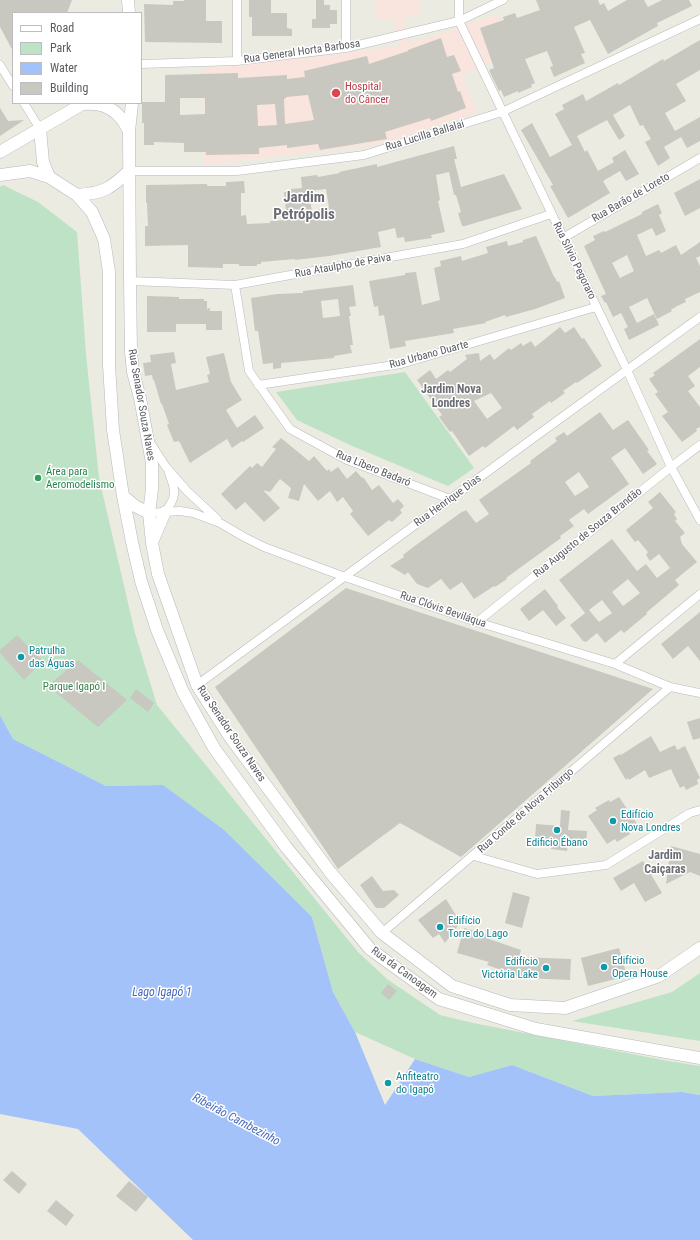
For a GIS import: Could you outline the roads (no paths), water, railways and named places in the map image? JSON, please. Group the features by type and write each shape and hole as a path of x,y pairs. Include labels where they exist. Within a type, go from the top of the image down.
{"main road":[{"path":"128,0 129,12"},
{"path":"0,152 81,104"},
{"path":"94,104 107,107 118,114 129,130"},
{"name":"Rua Senador Souza Naves","path":"132,104 129,130 131,352 133,372 140,398 152,463 152,489 149,513 152,543 158,574 197,684 230,737 330,872 382,933 452,986 510,1005 565,1008 659,976 700,948"},
{"path":"40,129 43,162 49,177"},
{"path":"0,175 30,171 49,177 77,195 95,194 113,186 129,172"},
{"name":"Rua da Canoagem","path":"77,195 92,212 104,239 109,272 109,365 113,430 123,496 141,581 157,630 183,692 214,748 286,847 370,949 439,998 536,1029 700,1058"},
{"path":"123,496 135,506 149,513"},
{"path":"152,543 165,512"}],"street":[{"path":"237,0 237,61"},
{"path":"346,0 346,48"},
{"name":"Rua Silvio Pegoraro","path":"459,0 459,22 627,370 671,467 700,520"},
{"name":"Rua General Horta Barbosa","path":"142,64 237,61 346,48 459,22 503,0"},
{"name":"Rua Lucilla Ballalai","path":"129,172 237,171 364,155 502,112 700,20"},
{"path":"0,65 12,84"},
{"path":"25,104 40,129"},
{"name":"Rua Barão de Loreto","path":"563,238 700,158"},
{"name":"Rua Ataulpho de Paiva","path":"130,281 235,285 463,244 551,214"},
{"name":"Rua Líbero Badaró","path":"235,285 249,371 258,386 290,429 347,460 450,500"},
{"name":"Rua Urbano Duarte","path":"258,386 401,364 596,307"},
{"name":"Rua Henrique Dias","path":"197,684 700,317"},
{"name":"Rua Clóvis Beviláqua","path":"147,440 187,491 220,523"},
{"name":"Rua Augusto de Souza Brandão","path":"477,622 700,445"},
{"path":"165,512 171,505 174,497 174,487 166,466"},
{"name":"Rua Clóvis Beviláqua","path":"149,513 180,511 193,512 220,523 264,547 345,577 477,622 615,664 670,687 700,693"},
{"path":"615,664 700,594"},
{"name":"Rua Conde de Nova Friburgo","path":"382,933 474,856 670,687"},
{"path":"474,856 537,874 606,865 690,813 700,810"}],"water":[{"name":"Lago Igapó 1","path":"0,715 13,739 106,786 163,785 224,830 312,917 333,992 355,1032 385,1105 415,1059 469,1077 512,1065 593,1096 682,1092 700,1095 700,1240 193,1240 78,1129 0,1114"}],"place":[{"name":"Hospital do Câncer","path":"336,93"},
{"name":"Área para Aeromodelismo","path":"38,478"},
{"name":"Patrulha das Águas","path":"21,657"},
{"name":"Edifício Nova Londres","path":"613,821"},
{"name":"Edificio Ébano","path":"557,830"},
{"name":"Edifício Torre do Lago","path":"440,927"},
{"name":"Edifício Opera House","path":"604,967"},
{"name":"Edifício Victória Lake","path":"546,968"},
{"name":"Anfiteatro do Igapó","path":"388,1083"}],"district":[{"name":"Jardim Petrópolis","path":"304,206"},
{"name":"Jardim Nova Londres","path":"451,397"},
{"name":"Jardim Caiçaras","path":"665,863"}],"park label":[{"name":"Parque Igapó I","path":"74,687"}],"water label":[{"name":"Ribeirão Cambezinho","path":"236,1120"}]}
